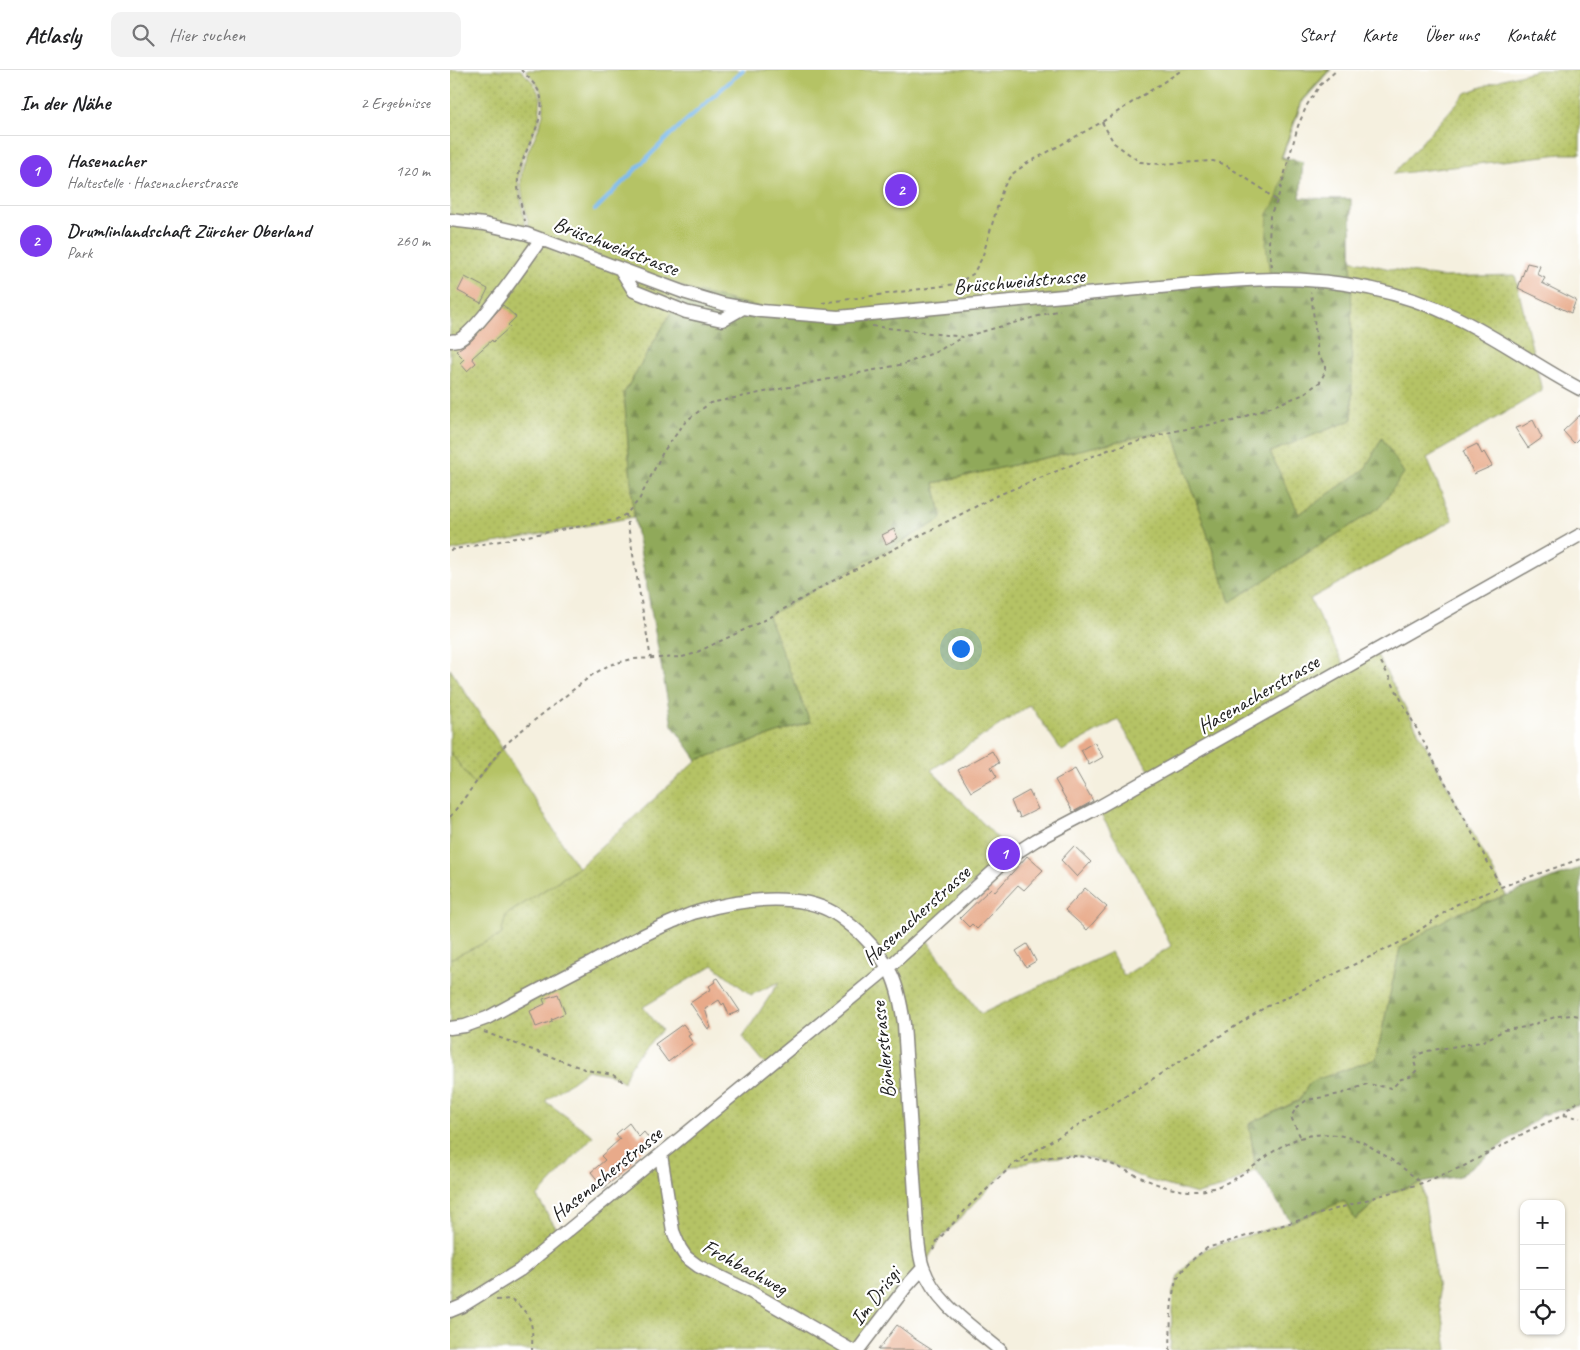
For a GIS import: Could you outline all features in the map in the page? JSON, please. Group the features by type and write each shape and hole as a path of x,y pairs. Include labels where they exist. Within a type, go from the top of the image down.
{"street":[{"name":"Brüschweidstrasse","path":"450,220 484,224 527,234 684,292 743,308 838,317 1273,278 1342,283 1384,291 1440,310 1485,332 1580,389"},
{"path":"450,341 457,340 466,335 505,289 540,239"},
{"path":"621,270 634,291 686,312 722,320 743,308"},
{"name":"Hasenacherstrasse","path":"450,1311 462,1306 520,1270 889,967 1008,858 1036,840 1097,808 1580,535"},
{"name":"Bönlerstrasse","path":"450,1028 465,1026 487,1018 647,933 696,912 744,902 784,900 809,904 833,912 850,924 875,948 889,967 901,1004 904,1024 918,1240 923,1268 938,1294 949,1307 1000,1350"},
{"name":"Frohbachweg","path":"661,1155 673,1231 686,1257 698,1266 749,1291 850,1350"},
{"name":"Im Drisgi","path":"858,1350 905,1288 923,1268"}],"path":[{"path":"521,70 532,81 541,97 539,120 522,158 518,180 527,234"},
{"path":"818,304 826,301 893,294 956,284 973,274 982,258 1002,188 1011,175 1026,164 1102,122 1182,70"},
{"path":"1273,278 1268,245 1270,215 1277,201 1298,126 1307,105 1320,85 1337,70"},
{"path":"1102,122 1114,143 1140,162 1160,164 1213,162 1224,164 1261,188 1277,201"},
{"path":"450,817 502,748 524,728 592,675 609,665 632,659 682,657 693,654 767,619 825,585 996,496 1108,450 1175,431 1233,421 1302,395 1320,382 1325,372 1325,365 1318,355 1311,297 1312,280"},
{"path":"450,550 615,520 626,514 639,500 663,452 686,420 710,403 904,364 936,352 963,337 1066,308"},
{"path":"870,326 963,337"},
{"path":"626,514 651,658"},
{"path":"1374,651 1501,887"},
{"path":"923,1268 938,1241 970,1205 1015,1163 1121,1099 1264,1008 1406,939 1455,905 1580,859"},
{"path":"1300,1137 1291,1117 1296,1108 1307,1100 1341,1094 1367,1084 1392,1088 1401,1079 1410,1077 1417,1070 1414,1062 1417,1055 1427,1051 1481,1042 1505,1030 1526,1027 1558,1016 1574,1014 1580,1016"},
{"path":"465,1026 587,1070 613,1075 624,1082"},
{"path":"1564,1116 1568,1109 1580,1100"},
{"path":"1170,1350 1173,1292 1178,1277 1190,1262 1207,1248 1422,1183 1464,1166 1528,1131 1564,1116 1580,1118"},
{"path":"1015,1163 1048,1157 1080,1156 1099,1160 1172,1188 1197,1191 1230,1182 1294,1139 1310,1134 1334,1135 1360,1141 1398,1163 1422,1183"},
{"path":"488,1301 511,1299 525,1310 533,1327 532,1350"}],"green space":[{"path":"450,70 521,70 532,81 541,97 539,120 522,158 518,181 527,234 683,292 624,393 634,517 450,551"},
{"path":"525,70 1329,70 1301,101 1281,158 1287,160 1277,198 1268,214 1266,245 1270,276 841,313 764,308 693,291 530,231 521,181 523,165 540,125 543,99 538,85"},
{"path":"1189,70 1331,70 1302,102 1282,157 1303,162 1300,198 1351,199 1352,420 1270,452 1299,514 1365,469 1382,438 1404,473 1380,507 1230,602 1172,429 934,483 942,519 768,616 810,722 697,760 672,725 634,517 624,393 683,292"},
{"path":"1538,70 1580,70 1580,154 1561,154 1393,174 1466,93 1503,79"},
{"path":"1351,260 1390,269 1441,277 1515,275 1542,391 1427,458 1453,520 1310,599 1345,667 1375,651 1506,895 1451,916 1400,948 1376,1059 1310,1082 1299,1100 1249,1124 1256,1170 1224,1187 1197,1194 1145,1179 1109,1163 1081,1156 1048,1158 1010,1167 938,1241 923,1268 858,1350 450,1350 450,959 500,935 506,915 578,868 697,760 810,722 767,616 942,519 934,483 1172,429 1230,601 1380,507 1382,439 1366,469 1299,515 1270,452 1352,420","holes":["1030,705 1062,751 1118,720 1153,776 1097,808 1138,878 1171,946 1124,976 1111,952 981,1014 924,936 986,870 1009,850 931,770","713,965 751,995 779,982 743,1037 768,1067 561,1236 537,1197 593,1136 545,1101 587,1070 613,1075 624,1082 634,1061 662,1030 643,1007"]},
{"path":"450,669 502,748 474,784 450,752"},
{"path":"502,748 578,868 506,915 501,935 450,959 450,752 474,784"},
{"path":"1580,868 1580,1105 1542,1115 1460,1176 1422,1183 1385,1194 1355,1220 1344,1201 1291,1222 1256,1170 1249,1124 1299,1101 1310,1082 1376,1059 1400,948 1451,916"},
{"path":"1422,1183 1447,1350 1170,1350 1173,1292 1178,1277 1189,1262 1207,1248 1291,1222 1344,1201 1356,1220 1385,1194"}],"building":[{"path":"1527,263 1540,266 1537,274 1545,278 1542,283 1576,300 1571,313 1518,288"},
{"path":"465,277 488,289 481,303 458,291"},
{"path":"503,305 516,317 508,325 510,327 472,358 476,363 467,371 460,363 464,359 456,351 472,340"},
{"path":"1580,415 1580,437 1574,443 1563,431"},
{"path":"1533,420 1542,438 1528,448 1515,428"},
{"path":"1477,444 1482,454 1484,452 1492,466 1474,474 1463,451"},
{"path":"894,529 898,538 886,544 882,535"},
{"path":"1094,742 1103,757 1089,765 1081,750"},
{"path":"992,751 999,763 991,767 997,777 971,792 958,770"},
{"path":"1075,769 1093,801 1073,812 1055,780"},
{"path":"1029,791 1038,809 1020,818 1011,801"},
{"path":"1074,846 1091,862 1077,877 1061,860"},
{"path":"1027,856 1043,870 1024,890 1018,885 977,929 972,924 969,927 960,918 991,888 995,892"},
{"path":"1085,888 1107,907 1087,930 1065,910"},
{"path":"1027,944 1036,961 1026,967 1016,951"},
{"path":"718,978 740,1011 729,1015 724,1003 722,1005 719,1000 705,1009 711,1028 708,1029 690,1003 711,989 709,986"},
{"path":"558,994 565,1013 551,1019 552,1021 536,1027 530,1011 545,1004 543,999"},
{"path":"683,1024 691,1034 688,1036 693,1043 668,1062 655,1044"},
{"path":"629,1123 639,1137 644,1132 652,1142 631,1160 634,1163 604,1188 591,1172 605,1160 601,1156 620,1139 616,1134"},
{"path":"897,1325 912,1337 932,1350 878,1350"}],"waterway":[{"path":"595,210 670,135 743,70"}],"place":[{"name":"Drumlinlandschaft Zürcher Oberland","path":"901,190"},
{"name":"Hasenacher","path":"1004,854"}]}
